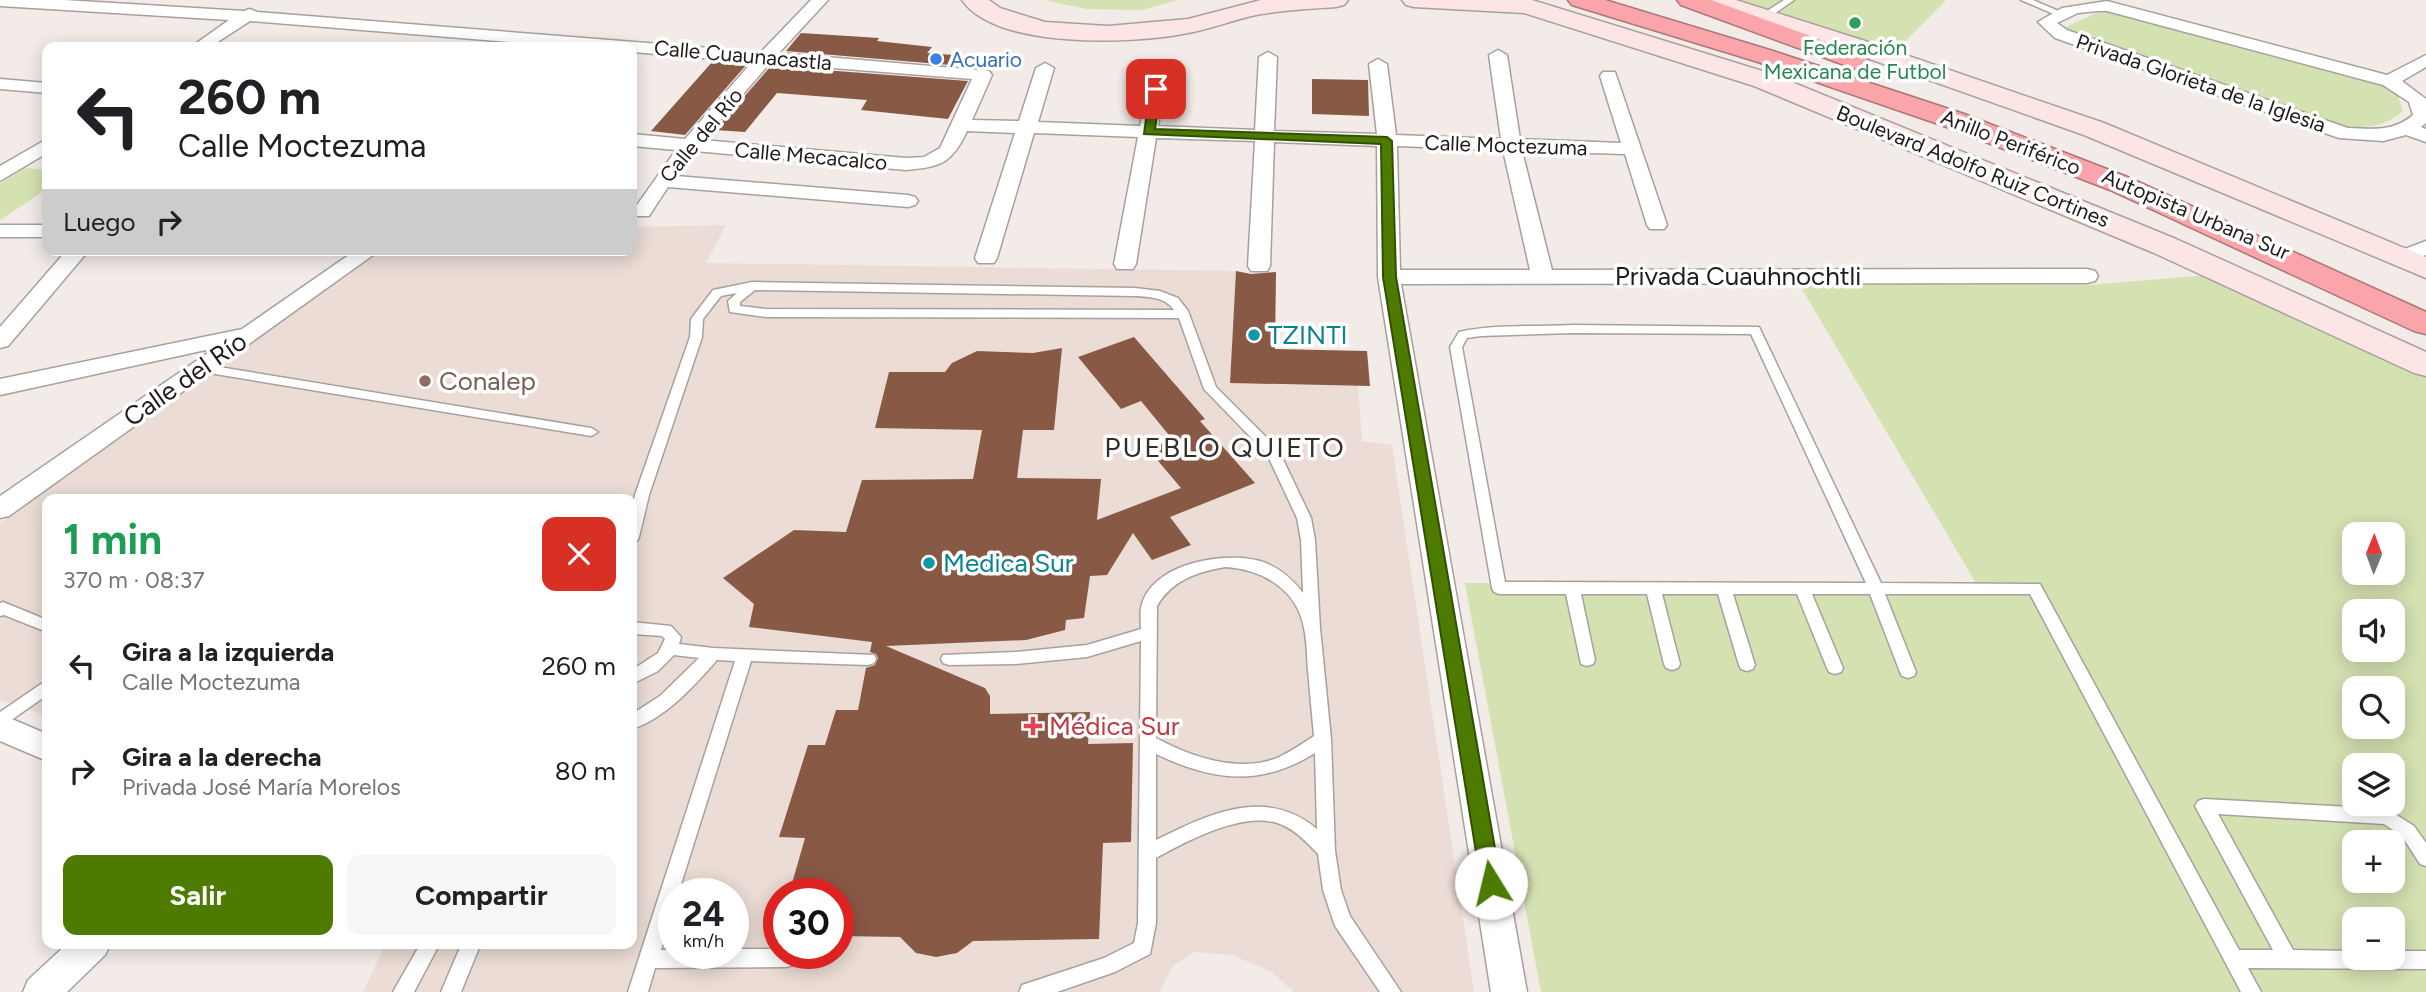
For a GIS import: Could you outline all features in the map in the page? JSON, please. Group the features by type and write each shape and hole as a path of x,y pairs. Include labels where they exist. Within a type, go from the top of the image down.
{"highway":[{"name":"Anillo Periférico","path":"1580,0 1764,56 1954,120 2120,184 2426,324"},
{"name":"Autopista Urbana Sur","path":"1605,0 1880,87 1966,119 2258,240 2426,315"},
{"name":"Autopista Urbana Sur","path":"1641,0 1993,119 2426,302"},
{"name":"Anillo Periférico","path":"1660,0 1795,41 1959,98 2426,302"},
{"path":"1689,0 1959,98"},
{"path":"1763,80 2029,171 2426,324"}],"main road":[{"path":"974,0 998,16 1029,26 1062,32 1108,33 1190,26 1253,9 1303,1 1336,0"},
{"path":"1019,0 1052,13 1106,20 1161,15 1204,0"},
{"name":"Boulevard Adolfo Ruiz Cortines","path":"1414,0 1516,3 1763,80 2165,246 2426,365"},
{"path":"1711,0 2094,129 2418,258"}],"street":[{"path":"0,12 24,0"},
{"name":"Calle Cuaunacastla","path":"0,1 24,0 585,42"},
{"path":"207,42 272,0"},
{"name":"Calle del Río","path":"642,212 690,145 820,0"},
{"name":"Privada Glorieta de la Iglesia","path":"2121,5 2389,81 2417,99 2423,116 2417,132 2346,134 2061,34 2046,22 2059,13 2079,6 2121,5"},
{"name":"Calle Cuaunacastla","path":"637,46 983,75"},
{"path":"1498,55 1511,145 1542,275"},
{"path":"1259,266 1268,57"},
{"path":"2389,81 2426,60"},
{"path":"1378,64 1387,141 1389,277 1509,992"},
{"path":"986,258 1029,127 1045,68"},
{"path":"1125,264 1159,68"},
{"name":"Calle Mecacalco","path":"637,140 906,164 929,162 947,151 983,75"},
{"path":"1609,76 1657,225"},
{"path":"3,86 42,88"},
{"name":"Calle Moctezuma","path":"959,125 1634,149"},
{"path":"0,175 42,148"},
{"path":"662,181 908,201"},
{"path":"0,232 42,231"},
{"path":"0,341 74,256"},
{"name":"Calle del Río","path":"0,509 361,256"},
{"name":"Privada Cuauhnochtli","path":"1389,277 2087,276"},
{"path":"0,387 252,333"},
{"path":"0,727 42,746"},
{"path":"41,992 87,949"}],"lane":[{"path":"1764,17 1790,0"},
{"path":"2025,0 2059,13"},
{"path":"752,286 734,301 734,309 766,313 1184,314"},
{"path":"637,516 695,337 697,319 717,293 752,286 990,288 1135,292 1168,297 1184,314 1210,388 1273,452 1304,518 1308,540 1311,628 1323,739 1326,850 1332,890 1342,920 1391,992"},
{"path":"766,313 779,287"},
{"path":"1908,672 1876,589 1755,330 1573,329 1463,335 1456,347 1499,589 1572,588 1653,589 1724,589 1802,589 1876,589 2035,589 2251,992"},
{"path":"201,368 591,432"},
{"path":"1029,992 1108,966 1143,948 1147,923 1149,607 1164,585 1195,568 1230,560 1249,561 1275,574 1296,596 1306,610 1311,628"},
{"path":"1572,588 1587,660"},
{"path":"1653,589 1672,664"},
{"path":"1724,589 1748,666"},
{"path":"1802,589 1835,668"},
{"path":"0,610 3,608 42,624"},
{"path":"637,628 666,630 673,637 671,649 666,656 637,675"},
{"path":"949,659 1015,659 1087,651 1149,633"},
{"path":"671,649 713,654 868,659"},
{"path":"637,719 656,709 685,686 713,654"},
{"path":"638,992 745,654"},
{"path":"0,721 42,690"},
{"path":"1150,743 1190,762 1235,769 1271,767 1323,739"},
{"path":"2288,959 2204,806 2387,817 2409,831 2426,858"},
{"path":"1147,853 1194,830 1261,814 1274,814 1309,832 1326,850"},
{"path":"403,992 428,949"},
{"path":"451,992 469,949"},
{"path":"648,959 763,958"},
{"path":"2234,960 2426,960"}],"shaded area":[{"name":"Médica Sur","path":"726,225 706,263 1236,271 1230,383 1358,386 1362,441 1392,445 1474,992 1294,992 1270,971 1232,955 1194,952 1173,966 1159,992 363,992 383,949 637,949 637,494 42,494 42,714 0,700 0,523 375,256 637,256 637,227"}],"green space":[{"path":"1044,0 1178,0 1142,10 1087,9"},
{"name":"Federación Mexicana de Futbol","path":"1715,0 1946,0 1890,57"},
{"path":"2121,12 2374,80 2398,96 2403,111 2379,124 2335,127 2080,38 2066,27 2096,13"},
{"path":"25,168 42,170 42,192 0,220 0,184"},
{"path":"2209,275 2426,376 2426,992 1541,992 1465,583 1976,583 1799,284 2089,285"}],"building":[{"path":"801,33 879,38 877,41 932,47 927,53 980,57 974,67 786,51"},
{"path":"713,61 747,64 685,135 651,131"},
{"path":"771,66 968,81 948,119 861,110 867,100 777,93 745,132 715,130"},
{"path":"1312,79 1368,80 1369,116 1312,114"},
{"name":"TZINTI","path":"1236,271 1251,274 1276,272 1275,349 1367,351 1370,386 1230,383"},
{"path":"1134,337 1205,419 1200,421 1255,483 1170,517 1191,545 1152,560 1133,533 1107,575 1090,576 1084,618 1066,620 1065,630 1026,640 886,646 985,688 990,696 990,714 1090,712 1088,744 1133,743 1131,842 1103,843 1099,939 973,941 957,953 936,957 916,953 900,937 854,936 854,878 794,878 805,838 779,837 808,745 825,745 836,710 858,710 866,668 875,665 878,658 870,652 872,642 749,627 754,604 723,578 794,530 846,532 862,480 973,479 982,430 875,428 889,372 945,372 952,363 977,351 1033,353 1062,348 1054,430 1023,430 1017,478 1101,479 1097,520 1181,488 1148,449 1173,440 1141,401 1121,409 1078,357"}],"place":[{"name":"Federación Mexicana de Futbol","path":"1855,23"},
{"name":"Acuario","path":"936,59"},
{"name":"TZINTI","path":"1254,335"},
{"name":"Conalep","path":"425,381"},
{"name":"Medica Sur","path":"929,563"},
{"name":"Médica Sur","path":"1033,726"}],"district":[{"name":"PUEBLO QUIETO","path":"1225,447"}],"route":[{"path":"1156,89 1149,132 1387,141 1389,277 1491,883"}]}
